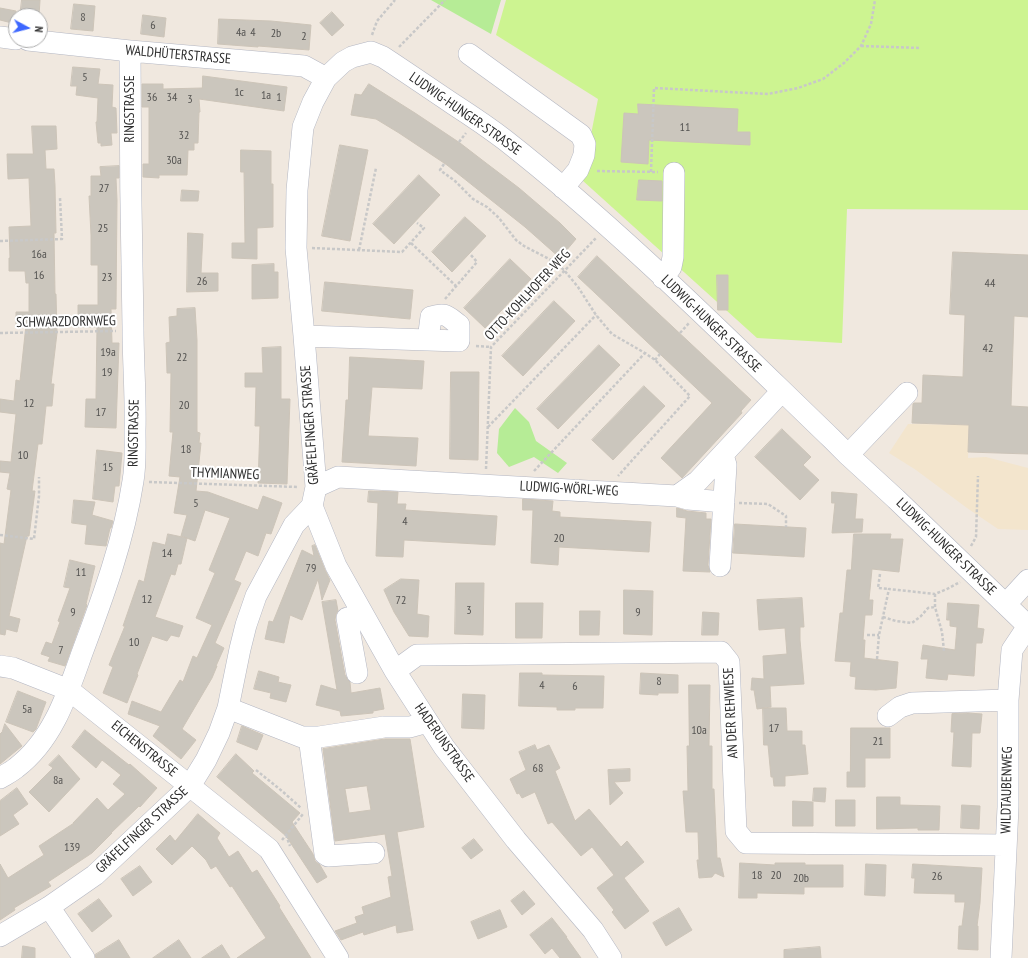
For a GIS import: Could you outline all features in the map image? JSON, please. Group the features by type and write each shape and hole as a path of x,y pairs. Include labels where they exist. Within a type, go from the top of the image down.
{"street":[{"name":"WALDHÜTERSTRASSE","path":"48,42 130,51 304,66 326,78"},
{"name":"RINGSTRASSE","path":"0,778 15,769 28,758 42,742 53,725 69,690 107,586 124,527 133,481 135,462 135,417 130,200 130,51"},
{"name":"GRÄFELFINGER STRASSE","path":"0,936 49,906 95,875 190,786 219,733 228,708 246,625 256,596 294,525 314,497 304,336 296,248 297,190 303,128 313,102 326,78 343,62 352,57 370,52"},
{"name":"LUDWIG-HUNGER-STRASSE","path":"370,52 382,57 503,138 563,188 699,311 848,456 896,499 1028,626"},
{"path":"469,54 581,135 585,144 584,155 578,170 563,188"},
{"path":"663,278 671,267 673,257 674,173"},
{"path":"304,336 428,340 459,341 459,325 446,315 440,314 432,318 428,340"},
{"path":"678,496 698,482 782,391"},
{"path":"848,456 907,393"},
{"path":"720,566 726,465 723,455"},
{"name":"LUDWIG-WÖRL-WEG","path":"314,497 338,477 604,491 678,496 688,499 724,502"},
{"name":"HADERUNSTRASSE","path":"314,497 336,566 395,671 444,747 516,840 593,930 611,958"},
{"path":"1006,604 1028,580"},
{"path":"347,618 357,673"},
{"name":"WILDTAUBENWEG","path":"1001,958 1008,807 1008,700 1012,650 1028,626"},
{"path":"351,639 372,630"},
{"name":"AN DER REHWIESE","path":"395,671 417,655 721,652 730,662 736,831 746,843 1006,845"},
{"name":"EICHENSTRASSE","path":"0,666 13,668 69,690 269,849 338,958"},
{"path":"888,716 900,707 912,703 1008,700"},
{"path":"228,708 302,737 319,737 384,727 410,727 428,722"},
{"path":"309,737 325,854 328,856 374,853"},
{"path":"49,906 84,958"}],"path":[{"path":"370,52 372,36 377,21 395,0"},
{"path":"396,50 445,0"},
{"path":"651,172 654,88 768,94 798,88 824,79 844,63 861,46 871,24 876,0"},
{"path":"861,46 921,48"},
{"path":"444,164 440,170 499,218 516,240 524,246 554,261 564,270 578,287 596,315 612,334 655,360 690,396 604,491"},
{"path":"359,250 376,168"},
{"path":"578,170 674,173"},
{"path":"0,241 62,239 60,198"},
{"path":"296,248 402,252 424,228 417,223"},
{"name":"OTTO-KOHLHOFER-WEG","path":"486,485 491,347 606,226"},
{"path":"411,243 456,286"},
{"path":"440,314 442,302 477,262 470,254"},
{"path":"488,428 596,315"},
{"name":"SCHWARZDORNWEG","path":"0,333 133,331"},
{"path":"520,486 645,353"},
{"path":"655,360 660,354"},
{"path":"971,546 976,537 978,476"},
{"path":"0,535 34,539 39,496 39,477"},
{"name":"THYMIANWEG","path":"133,481 314,497"},
{"path":"724,502 768,504 786,516 786,527"},
{"path":"880,574 878,588 935,594 947,589 973,573"},
{"path":"877,659 879,635 889,589"},
{"path":"935,594 935,607 942,632 944,651"},
{"path":"883,617 896,621 912,623 922,616 928,608 935,607"},
{"path":"867,635 879,635"},
{"path":"256,770 305,812 276,846 269,849"},
{"path":"286,835 290,846"}],"shaded area":[{"path":"908,424 969,425 968,458 986,457 1028,468 1028,530 998,529 916,470 889,453"}],"green space":[{"path":"431,0 501,0 491,34"},
{"path":"506,0 1028,0 1028,210 847,209 842,343 757,338 582,180 598,99 496,35"},
{"path":"515,408 529,422 536,441 567,463 558,473 534,457 509,467 497,453 499,429"}],"building":[{"path":"22,0 40,0 40,8 21,8"},
{"path":"74,4 95,6 93,31 71,29"},
{"path":"0,8 8,10 8,22 0,20"},
{"path":"332,12 344,25 332,36 320,23"},
{"path":"143,15 166,18 164,37 141,34"},
{"path":"219,19 271,21 311,25 309,50 218,44"},
{"path":"73,67 100,69 98,84 113,85 112,107 116,108 117,133 111,133 112,145 101,146 101,143 98,143 96,122 98,98 76,95 77,86 71,86"},
{"path":"203,76 287,87 284,111 199,99 200,112 198,143 194,143 194,150 188,150 187,175 159,175 159,178 143,177 143,164 149,164 149,107 142,107 142,84 163,84 163,89 202,88"},
{"path":"369,84 460,143 519,188 560,223 576,239 560,258 525,227 447,165 376,119 351,115 355,94 361,95"},
{"path":"638,104 738,109 737,132 750,132 750,145 649,140 648,164 621,162 624,113 638,114"},
{"path":"32,126 56,126 57,149 45,150 46,169 54,169 56,233 54,233 55,294 57,333 51,384 54,384 52,406 46,406 42,444 38,444 32,491 35,491 29,536 27,536 9,616 20,619 17,632 6,629 5,635 0,634 0,543 4,544 11,490 7,489 10,473 0,472 0,461 11,462 16,414 0,412 0,399 14,401 16,380 20,381 26,325 16,325 16,312 29,312 29,283 26,283 25,271 9,271 9,227 31,226 29,178 8,179 7,154 33,154"},
{"path":"340,145 368,150 350,241 322,236"},
{"path":"241,150 271,151 273,227 257,228 257,259 232,258 232,243 245,243 244,172 241,172"},
{"path":"119,166 119,178 116,178 116,309 111,309 112,343 119,343 116,428 85,427 86,399 96,399 97,327 78,327 78,305 98,305 98,265 91,265 89,196 91,196 91,176 101,176 100,167"},
{"path":"419,175 440,195 394,244 373,224"},
{"path":"639,180 662,181 662,201 637,200"},
{"path":"182,190 199,191 198,201 181,201"},
{"path":"465,217 486,236 452,272 432,252"},
{"path":"188,233 203,234 201,273 218,273 218,291 187,292"},
{"path":"953,252 1028,255 1028,317 1014,316 1011,406 1028,407 1028,454 968,452 969,425 912,423 913,404 922,403 923,375 963,377 965,315 950,314"},
{"path":"597,256 751,400 741,411 742,413 682,478 661,458 712,403 578,277"},
{"path":"510,259 531,279 485,328 464,308"},
{"path":"274,264 274,272 278,272 278,298 252,299 252,265"},
{"path":"717,275 728,275 728,310 718,310"},
{"path":"325,282 413,290 410,319 322,311"},
{"path":"554,301 575,321 523,376 502,356"},
{"path":"195,308 197,340 197,432 200,433 199,443 201,443 196,491 208,492 258,510 263,496 282,503 271,534 266,533 258,556 246,551 234,580 241,583 215,643 224,648 212,678 182,729 196,740 181,759 153,736 160,726 128,714 132,701 161,712 180,680 183,682 193,656 197,658 212,625 196,618 215,573 209,570 230,518 205,510 195,541 181,536 187,515 174,513 180,477 169,476 173,432 170,432 171,373 167,373 166,343 170,342 169,317 177,316 177,309"},
{"path":"599,345 620,365 558,429 537,409"},
{"path":"281,347 281,399 290,399 287,484 258,483 260,426 255,426 256,387 245,387 245,373 263,373 262,348"},
{"path":"350,357 424,361 422,389 372,387 368,436 418,438 416,466 342,462 346,400 348,400"},
{"path":"451,372 479,372 478,460 450,459"},
{"path":"644,386 665,406 613,460 592,440"},
{"path":"782,429 811,457 803,465 819,480 800,500 755,457"},
{"path":"97,450 122,453 119,486 115,486 113,502 93,499"},
{"path":"369,491 398,492 397,504 406,504 405,510 497,516 495,545 404,540 403,557 376,556 378,503 368,502"},
{"path":"832,492 857,494 855,519 863,519 862,532 832,533 835,503 832,503"},
{"path":"523,499 553,501 552,511 560,512 560,517 651,522 649,552 559,547 558,565 531,563 533,510 523,510"},
{"path":"74,500 95,502 92,515 113,521 106,546 85,544 87,525 72,523"},
{"path":"677,508 687,511 706,513 706,519 711,519 708,565 710,572 683,571 686,518 677,517"},
{"path":"735,524 806,528 804,557 733,553"},
{"path":"168,534 187,538 181,564 178,564 175,575 171,574 155,617 183,626 179,637 171,635 167,641 152,636 127,703 103,693 113,667 109,665 125,626 123,626 139,580 144,582 153,542 165,545"},
{"path":"854,534 891,534 890,539 903,539 899,572 872,569 869,600 873,600 872,615 865,615 863,640 865,640 864,658 898,662 896,688 876,690 855,689 856,677 850,676 851,662 835,661 840,613 843,613 847,570 851,570"},
{"path":"315,545 330,580 322,600 318,579 302,620 290,615 284,643 265,639 269,621 273,622 302,550 314,556 312,546"},
{"path":"70,560 95,566 87,605 65,666 48,661 50,657 41,654 46,642 52,644 60,622 58,621 70,588 64,587"},
{"path":"401,579 419,580 417,614 429,616 428,637 409,636 394,612 384,590"},
{"path":"456,583 484,583 483,635 455,634"},
{"path":"624,590 653,591 652,635 624,634"},
{"path":"802,598 804,627 800,627 800,640 804,684 770,686 771,707 757,709 754,690 751,690 752,678 764,679 763,656 787,654 785,628 759,630 757,600"},
{"path":"336,600 338,611 335,620 345,675 350,682 351,693 380,688 384,709 373,711 373,713 341,716 340,711 316,705 321,685 337,690 322,602"},
{"path":"516,603 543,603 542,638 516,638"},
{"path":"948,603 979,605 977,628 984,629 982,643 976,643 974,676 948,674 947,680 926,678 928,659 921,659 923,645 955,650 957,627 950,626 950,620 947,620"},
{"path":"580,611 600,611 599,635 580,635"},
{"path":"703,612 719,613 718,635 702,635"},
{"path":"259,671 279,677 278,682 291,685 286,702 270,698 271,693 254,689"},
{"path":"520,673 542,673 542,675 604,676 603,708 575,708 575,710 557,710 557,707 519,706"},
{"path":"641,673 678,675 678,693 658,693 658,695 640,694"},
{"path":"689,685 710,685 709,746 712,746 712,789 714,789 717,858 720,858 724,877 715,873 712,877 699,878 697,860 699,860 698,832 686,832 683,791 688,791 687,746 689,746"},
{"path":"18,691 46,702 36,729 33,732 6,722"},
{"path":"463,694 485,695 484,729 462,728"},
{"path":"763,708 786,708 787,731 802,731 802,745 805,745 808,774 785,776 785,786 774,786 773,777 771,777 768,745 764,745"},
{"path":"952,714 982,714 980,733 972,733 971,767 952,766 954,732 951,732"},
{"path":"5,724 22,746 0,764 0,734"},
{"path":"242,726 263,735 257,750 237,742"},
{"path":"851,728 890,728 890,758 865,758 865,787 847,787 847,772 850,772"},
{"path":"85,730 129,765 130,764 157,788 140,807 139,806 92,853 48,882 51,886 14,908 15,910 0,920 0,864 8,878 44,855 39,846 74,823 97,798 108,810 125,794 113,784 121,775 102,760 96,768 72,747"},
{"path":"385,739 410,739 424,827 397,832 413,930 397,933 396,925 364,935 363,932 341,940 335,931 357,923 355,917 364,914 362,907 391,897 388,877 392,876 385,834 335,841 323,749","holes":["367,786 371,810 349,813 345,789"]},
{"path":"535,745 537,750 549,745 560,768 555,771 575,821 589,809 621,847 627,841 644,862 624,878 649,911 625,929 612,912 614,910 597,888 614,875 592,847 581,856 552,822 548,824 535,792 522,798 519,793 517,794 510,779 526,770 519,752"},
{"path":"236,754 254,771 252,773 300,813 292,822 313,854 315,861 320,865 327,877 317,883 286,836 217,777"},
{"path":"59,755 80,779 49,812 29,792 53,768 49,765"},
{"path":"630,769 630,781 614,782 623,793 610,805 608,770"},
{"path":"17,788 28,804 13,815 19,824 0,836 0,801"},
{"path":"814,788 826,788 825,802 813,801"},
{"path":"877,797 900,797 900,805 940,806 939,830 918,830 918,828 877,829"},
{"path":"836,800 855,800 855,826 836,826"},
{"path":"793,801 813,802 813,826 793,826"},
{"path":"962,805 980,806 979,829 961,828"},
{"path":"198,814 220,833 217,838 229,857 238,851 252,873 257,870 311,958 237,958 266,938 232,886 230,887 216,866 211,869 206,860 192,846 172,865 156,849 170,835 175,841"},
{"path":"474,839 483,850 471,859 462,848"},
{"path":"740,863 775,865 775,863 805,863 805,865 843,865 843,887 804,887 804,894 757,893 757,898 739,898"},
{"path":"866,864 886,865 885,896 865,895"},
{"path":"913,864 982,868 977,926 978,950 958,949 959,926 962,926 965,902 955,902 955,894 914,893 915,878 912,878"},
{"path":"140,866 152,882 133,896 121,879"},
{"path":"524,891 535,904 522,915 511,901"},
{"path":"99,899 112,916 92,932 78,914"},
{"path":"679,908 692,930 666,946 653,923"},
{"path":"500,910 507,927 478,939 471,922"},
{"path":"552,918 581,958 560,958 552,948 545,954 530,935"},
{"path":"119,940 130,958 96,958 95,955"},
{"path":"179,940 191,958 153,958"},
{"path":"222,945 230,958 202,958"},
{"path":"23,946 35,948 35,958 22,958"},
{"path":"820,947 821,958 784,958 784,950"}]}
